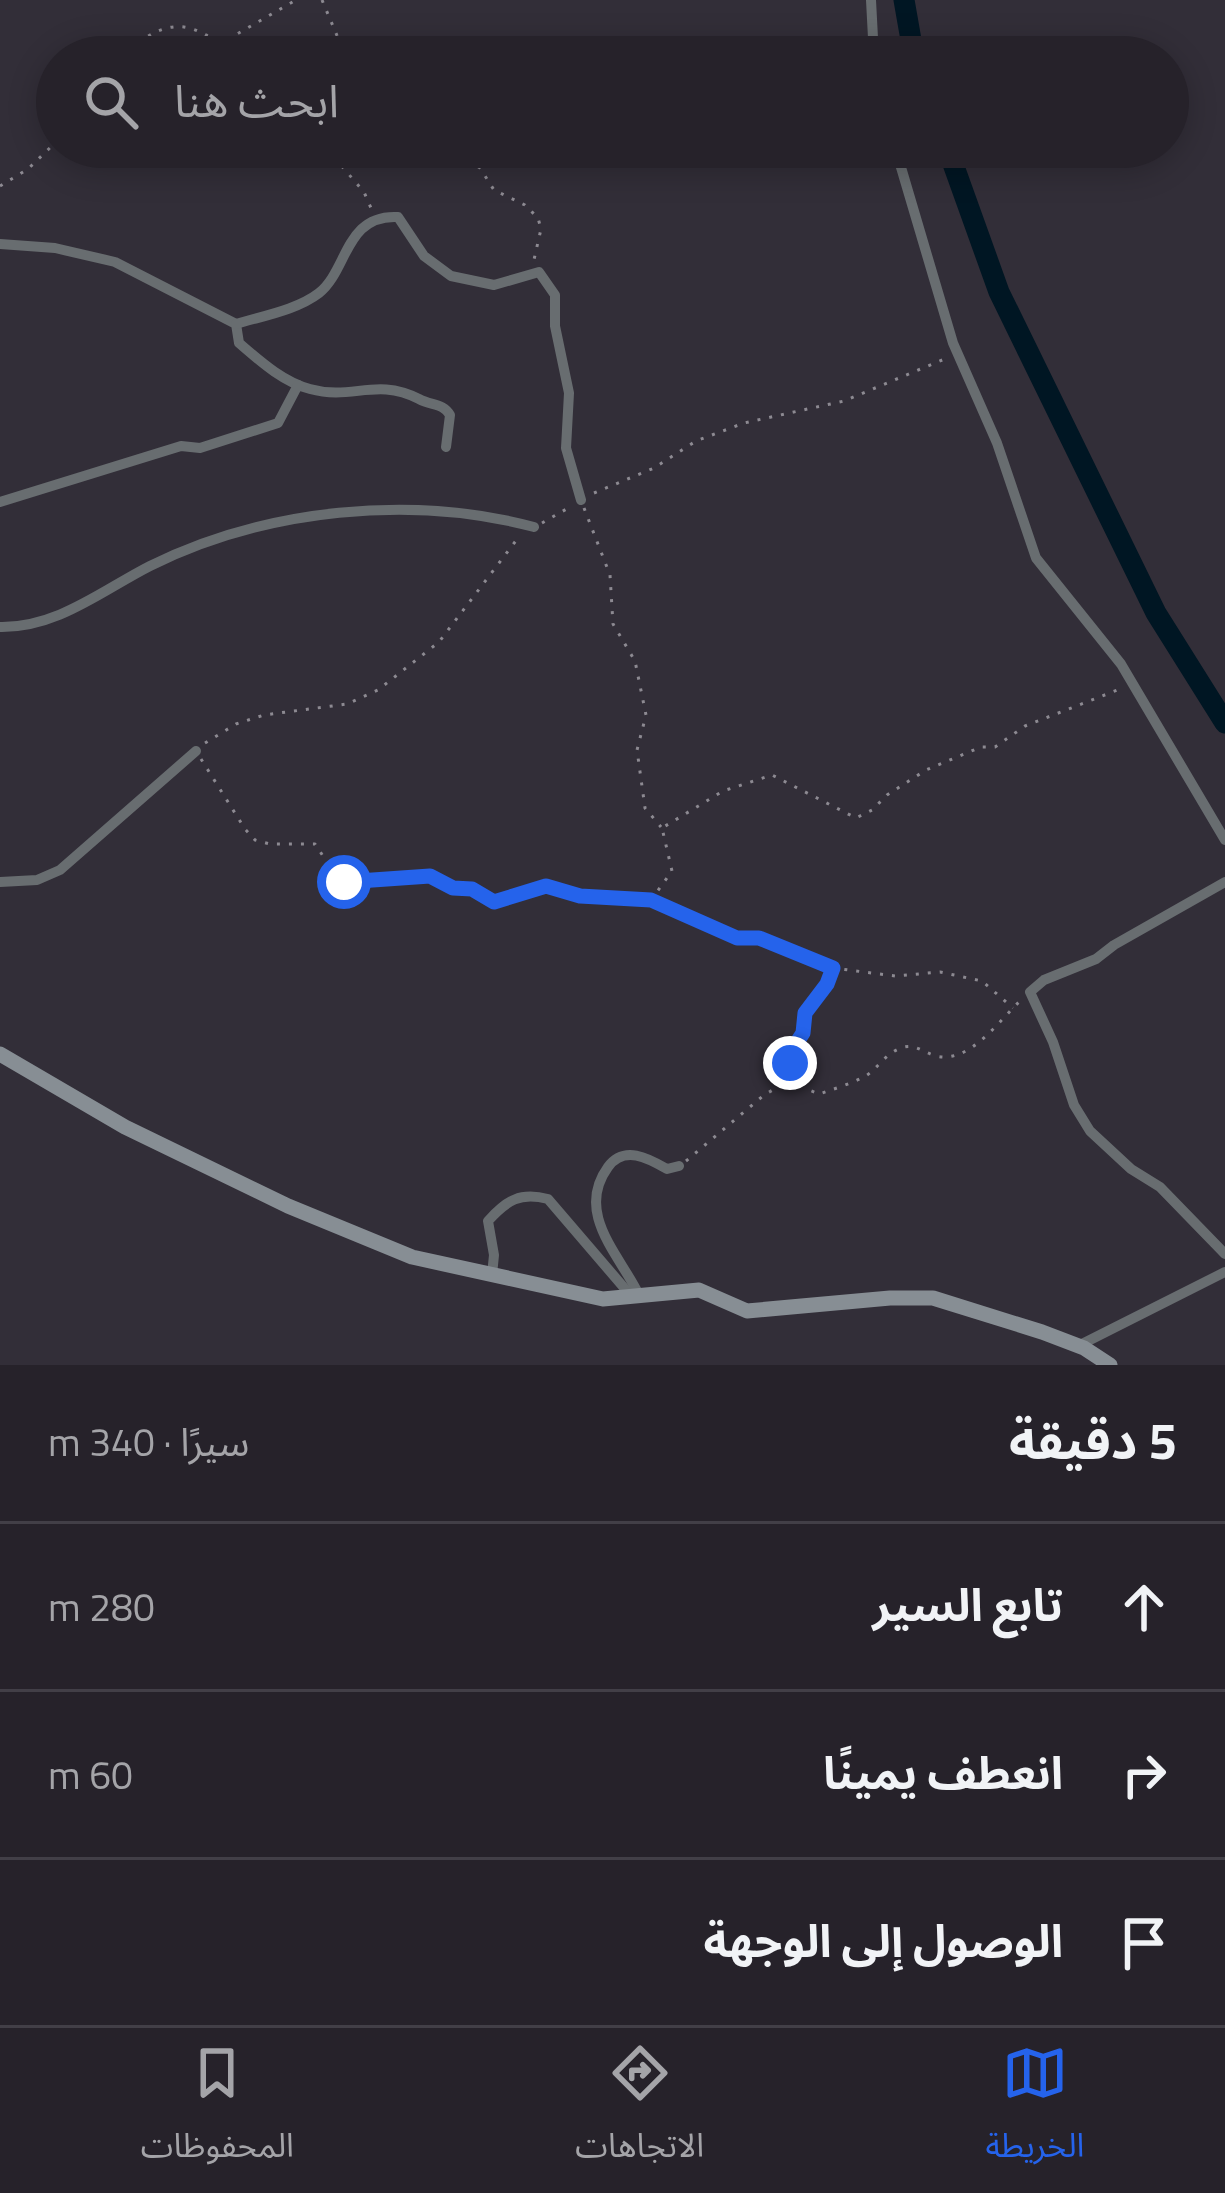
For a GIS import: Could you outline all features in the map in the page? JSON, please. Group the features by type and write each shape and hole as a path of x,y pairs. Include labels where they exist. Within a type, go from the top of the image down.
{"street":[{"path":"871,0 873,36"},
{"path":"901,168 957,354 997,443 1036,558 1133,684 1225,840"},
{"path":"0,244 55,248 115,262 236,324 322,291 350,242 377,220 398,217 429,262 462,280 504,284 534,271 548,280 555,295 555,326 568,393 566,448 581,500"},
{"path":"236,324 239,343 298,385 346,394 388,387 442,405 450,416 446,447"},
{"path":"0,502 182,446 200,448 278,423 298,385"},
{"path":"0,627 45,622 153,565 293,518 420,510 534,527"},
{"path":"0,882 28,882 60,870 196,751"},
{"path":"1225,882 1096,959 1044,980 1030,992 1074,1105 1094,1137 1160,1187 1225,1254"},
{"path":"0,1054 125,1127 389,1250 603,1299 699,1290 755,1312 933,1298 991,1313 1078,1346 1110,1365"},
{"path":"636,1298 599,1225 597,1192 614,1160 625,1154 667,1168 679,1166"},
{"path":"492,1275 488,1221 512,1197 533,1195 548,1199 636,1298"},
{"path":"1078,1346 1225,1272"}],"path":[{"path":"234,36 296,0"},
{"path":"322,0 337,36"},
{"path":"151,36 172,27 211,36"},
{"path":"0,185 36,161"},
{"path":"343,168 364,192 377,220"},
{"path":"480,168 494,190 525,205 538,218 541,230 533,254 534,271"},
{"path":"957,354 844,401 744,423 696,441 654,468 581,500 511,546 439,642 378,690 347,704 264,715 236,724 196,751 249,834 269,844 315,844 340,883 430,876 453,888 472,889 494,902 546,886 580,896 651,900 737,938 759,938 833,968 896,976 940,972 982,981 1013,1008"},
{"path":"581,500 610,575 614,624 635,661 646,716 637,750 645,808 662,828 672,871 651,900"},
{"path":"662,828 723,791 772,775 856,818 926,770 981,747 995,747 1025,726 1133,684"},
{"path":"833,968 805,1013 803,1033 788,1056 809,1090 819,1094 868,1075 884,1056 903,1047 913,1045 954,1058 1030,992"},
{"path":"679,1166 764,1095 799,1076"}],"waterway":[{"path":"904,0 910,36"},
{"path":"955,168 999,292 1156,613 1225,723"}],"route":[{"path":"344,882 430,876 453,888 472,889 494,902 546,886 580,896 651,900 737,938 759,938 833,968 805,1013 803,1033 788,1056 790,1063"}]}
